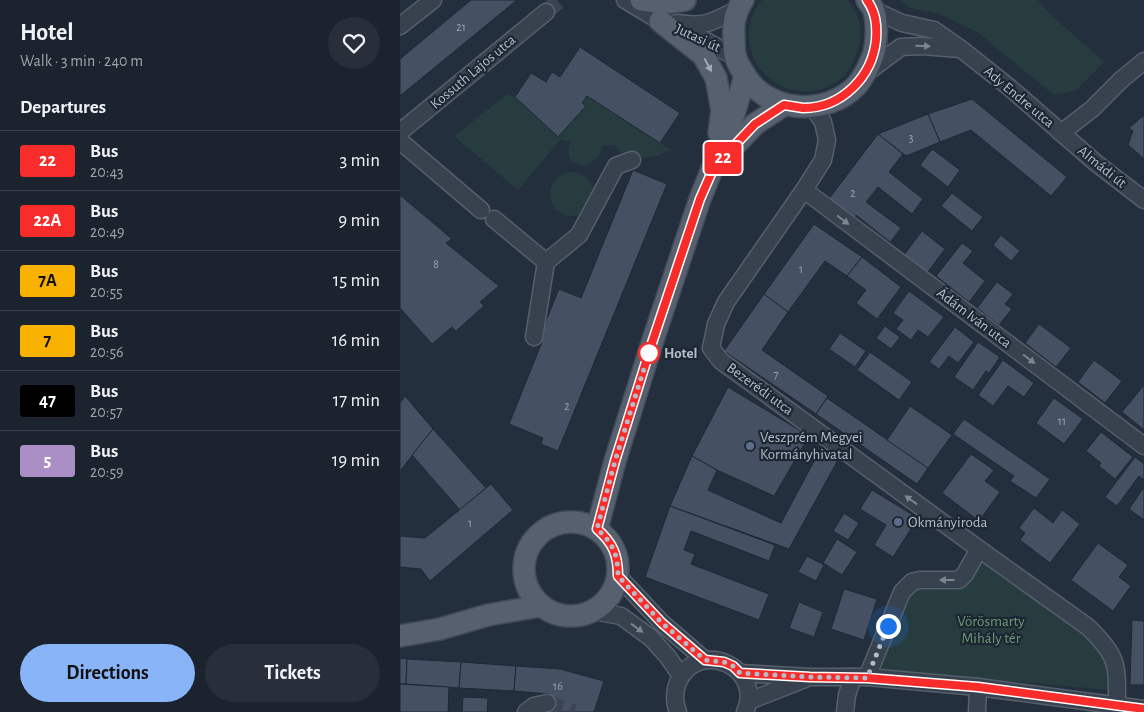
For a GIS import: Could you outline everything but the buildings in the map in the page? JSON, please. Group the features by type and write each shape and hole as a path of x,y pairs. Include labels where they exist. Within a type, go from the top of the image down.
{"main road":[{"path":"641,0 664,3 685,0"},
{"path":"740,5 733,22 735,56 745,76 761,94 784,105 802,108 834,101 857,85 866,73 874,54 876,32 870,5"},
{"path":"660,21 703,55 716,78 722,110 714,167"},
{"path":"588,525 615,461 700,199 734,114 745,76"},
{"path":"714,167 755,124 784,105"},
{"path":"564,521 588,525 607,538 615,550 618,576 613,590 604,602 592,611 580,616 552,613 540,606 531,595 525,582 523,566 526,550 535,537 548,527 564,521"},
{"path":"488,615 525,582"},
{"path":"400,636 440,628 488,615 540,606"}],"street":[{"path":"400,26 432,0"},
{"name":"Jutasi út","path":"624,0 660,21 701,38 735,56"},
{"name":"Jutasi út","path":"660,21 691,25 709,24 740,5"},
{"name":"Ady Endre utca","path":"870,5 902,23 934,30 1009,87 1061,133 1092,109 1121,80 1143,64"},
{"name":"Kossuth Lajos utca","path":"400,132 546,12"},
{"path":"866,73 901,47 922,46 961,49"},
{"name":"Bezerédi utca","path":"812,107 823,122 827,140 823,160 726,302 716,324 711,348 721,361 1088,627 1102,640 1117,667 1117,705"},
{"name":"Almádi út","path":"1061,133 1144,200"},
{"path":"400,142 546,262"},
{"path":"534,337 546,262 579,235 616,166 632,160"},
{"name":"Ádám Iván utca","path":"804,190 1144,446"},
{"path":"845,712 847,695 860,678 902,592 912,582 920,580 959,580 965,574 979,549"},
{"path":"618,576 662,623 705,660"},
{"path":"592,611 621,616 652,638 681,676"},
{"path":"677,711 676,687 681,676 691,666 705,660 724,662 733,666 740,673 747,686 747,707 810,677"},
{"path":"740,673 860,678 978,687 1117,705 1138,710"},
{"path":"977,712 978,687"},
{"path":"526,712 534,706 548,703"}],"green space":[{"path":"762,0 847,0 858,17 860,36 858,50 843,77 829,86 813,91 797,91 782,86 769,78 759,67 752,52 749,35 752,16"},
{"path":"901,0 1038,0 1048,12 1104,62 1075,91 1054,95 977,32 937,13 910,8"},
{"path":"508,94 515,97 558,137 585,106 582,103 587,96 671,150 645,158 631,156 618,151 616,145 603,146 596,159 583,166 571,161 568,152 570,142 560,140 518,190 454,136"},
{"path":"568,172 576,172 588,178 594,194 588,210 576,216 568,216 556,210 550,198 550,190 556,178"},
{"name":"Vörösmarty Mihály tér","path":"982,562 1083,634 1100,653 1106,665 1110,690 880,670 909,597 916,590 962,588 972,580"}],"tunnel":[{"path":"546,12 560,0"},
{"path":"547,703 574,712"}],"bus line":[{"name":"22","path":"867,0 874,10 876,32 874,54 866,73 857,85 834,101 802,108 784,105 755,124 714,167 700,199 652,343 615,461 597,529 607,538 615,550 618,576 662,623 705,660 724,662 733,666 740,673 867,678 978,687 1144,709"}],"place":[{"name":"Hotel","path":"649,353"},
{"name":"Veszprém Megyei Kormányhivatal","path":"750,446"},
{"name":"Okmányiroda","path":"898,522"}],"route":[{"path":"649,353 615,461 597,529 607,538 615,550 618,576 662,623 705,660 724,662 733,666 740,673 867,678 888,626"}]}
